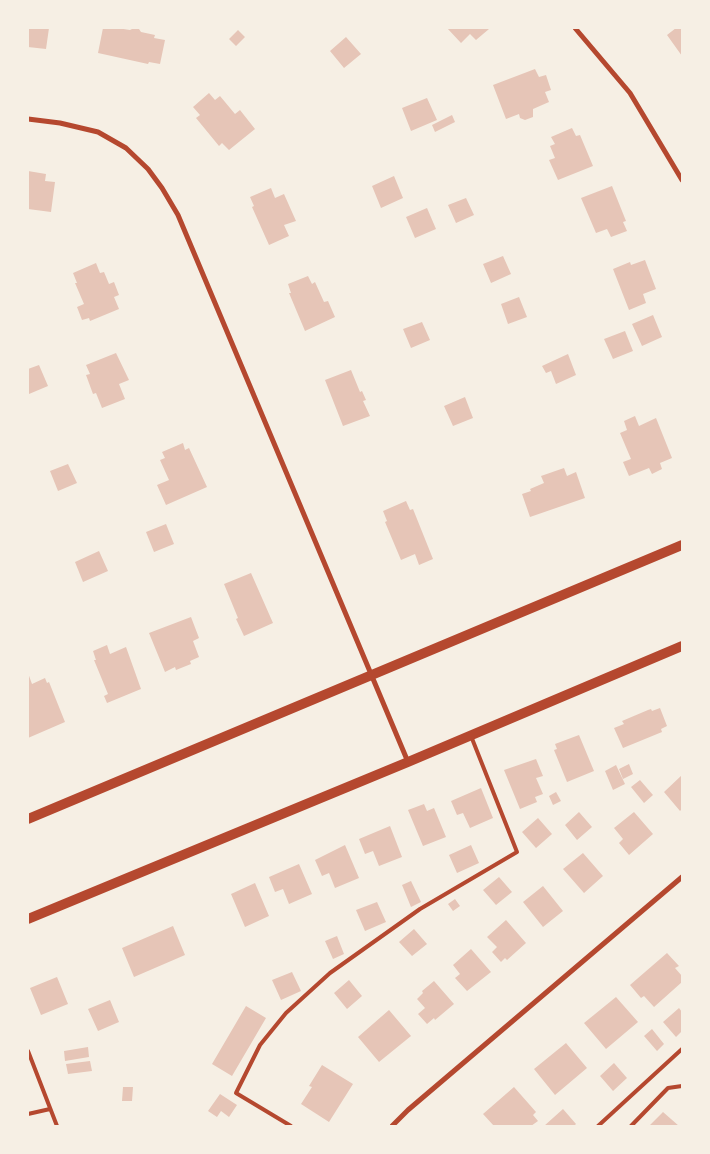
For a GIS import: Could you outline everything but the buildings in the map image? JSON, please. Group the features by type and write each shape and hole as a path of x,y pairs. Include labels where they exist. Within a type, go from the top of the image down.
{"main road":[{"path":"28,819 682,545"},
{"path":"28,919 682,646"}],"street":[{"path":"575,28 630,93 682,180"},
{"path":"28,119 60,123 98,132 126,148 148,168 178,215 408,762"},
{"path":"392,1126 408,1110 682,877"}],"lane":[{"path":"291,1126 236,1093 260,1045 286,1013 330,973 420,908 517,852 470,736"},
{"path":"598,1126 682,1049"},
{"path":"28,1051 57,1126"},
{"path":"631,1126 668,1088 682,1086"},
{"path":"28,1114 50,1109"}]}
